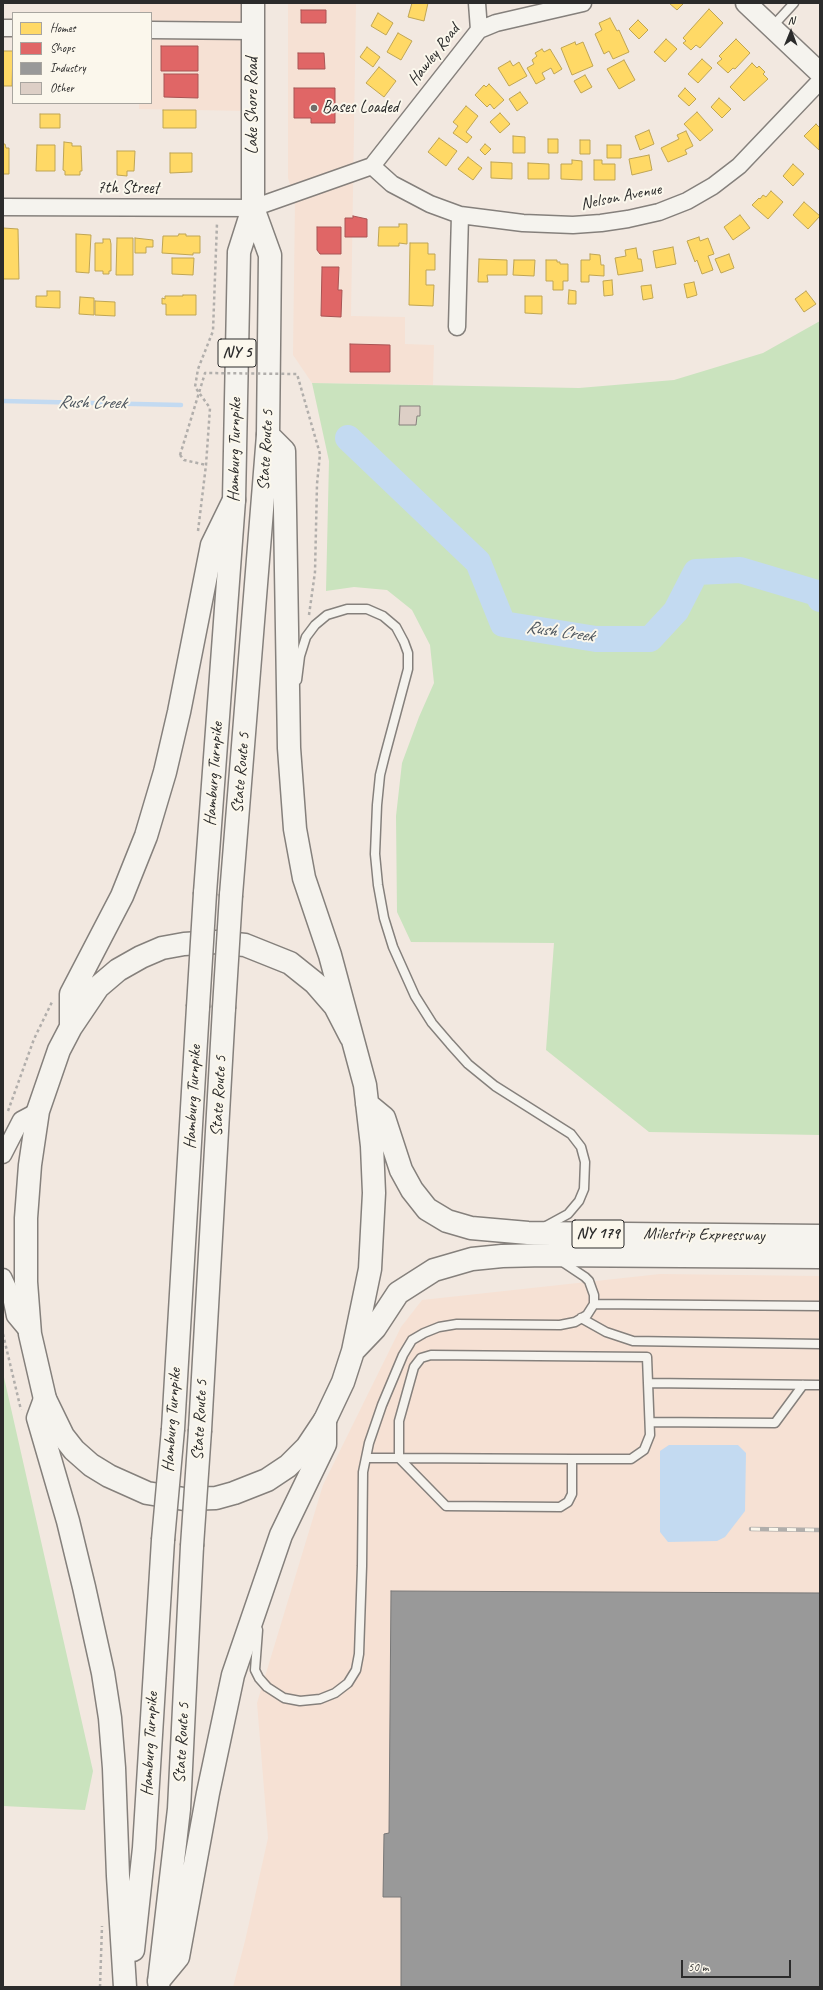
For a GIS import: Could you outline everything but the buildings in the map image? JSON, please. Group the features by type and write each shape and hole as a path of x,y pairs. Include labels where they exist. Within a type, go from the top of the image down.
{"main road":[{"name":"Lake Shore Road","path":"253,3 253,208"},
{"name":"State Route 5","path":"159,1983 179,1809 192,1546 231,895 268,435 270,255 253,208"},
{"name":"Hamburg Turnpike","path":"129,1987 144,1848 163,1540 173,1428 205,893 234,500 239,252 253,208"},
{"path":"268,435 284,452 289,748 298,852 304,878 330,955 351,1037 360,1065 367,1104 373,1154 374,1231 370,1269 353,1351 343,1382 325,1420 308,1447 288,1466 267,1480 234,1493 216,1498 184,1499 141,1490 91,1465 74,1450 63,1436 45,1399 30,1334 26,1282 26,1218 30,1165 38,1110 59,1050 71,1027 98,987 140,957 162,948 184,944 216,942 244,945 290,963 315,983 335,1006 351,1037"},
{"path":"71,1027 71,994 122,896 146,836 165,772 179,712 212,545 234,500"},
{"name":"Milestrip Expressway","path":"367,1104 384,1118 401,1170 412,1190 427,1209 447,1221 471,1228 528,1233 820,1236"},
{"name":"Milestrip Expressway","path":"353,1351 375,1328 398,1293 434,1270 472,1259 502,1256 546,1255 820,1257"},
{"path":"45,1399 38,1418 68,1521 84,1587 110,1718 114,1768 118,1876 125,1987"},
{"path":"159,1983 178,1957 225,1710 233,1676 281,1535 325,1444 325,1420"}],"street":[{"path":"477,3 479,30"},
{"name":"Hawley Road","path":"372,166 479,30 496,23 583,3"},
{"path":"746,3 820,73"},
{"path":"152,30 252,31"},
{"name":"Nelson Avenue","path":"372,166 392,184 430,204 460,214 522,223 573,225 601,223 659,212 686,201 706,190 739,166 820,81"},
{"path":"253,208 372,166"},
{"name":"7th Street","path":"3,207 253,208"},
{"path":"456,326 460,214"},
{"path":"3,1155 21,1120 38,1110"},
{"path":"3,1277 10,1292 15,1316 30,1334"}],"lane":[{"path":"772,27 794,3"},
{"path":"289,748 300,656 310,630 327,615 347,609 367,609 383,616 396,627 408,653 408,669 380,775 376,819 375,854 378,885 384,918 393,947 415,996 432,1023 450,1044 468,1064 495,1086 571,1134 581,1147 585,1162 584,1189 579,1201 568,1214 552,1224 528,1233"},
{"path":"265,1580 255,1654 255,1670 259,1678 267,1687 284,1698 300,1700 320,1699 335,1693 348,1683 356,1670 359,1654 363,1472 382,1405 403,1355 412,1340 439,1328 457,1324 560,1325 575,1322 587,1315 594,1304 594,1295 589,1281 569,1265 546,1255"},
{"path":"594,1304 820,1306"},
{"path":"581,1318 606,1332 633,1341 820,1344"},
{"path":"633,1341 633,1356"},
{"path":"366,1458 399,1458 572,1459 632,1460 644,1450 650,1435 647,1357 431,1355 421,1358 414,1367 399,1421 399,1458 446,1506 560,1507 568,1502 572,1494 572,1459"},
{"path":"648,1383 820,1385"},
{"path":"650,1422 775,1423 803,1385"}],"path":[{"path":"197,536 206,465 210,408 196,387 198,369 213,331 217,223"},
{"path":"206,465 184,460 180,454 205,373 297,374 320,454 317,484 315,572 308,620"},
{"path":"7,1116 34,1039 55,997"},
{"path":"3,1334 21,1412"},
{"path":"100,1987 102,1923"}],"shaded area":[{"path":"140,3 248,3 247,111 139,109 139,104 152,104 152,12 140,12"},
{"path":"288,3 356,3 351,316 405,317 405,344 434,345 433,385 312,383 293,355 295,201 288,178"},
{"path":"660,1274 820,1276 820,1987 233,1987 268,1838 257,1703 323,1485 401,1327 422,1300"}],"green space":[{"path":"820,321 820,1135 649,1132 546,1050 554,943 411,942 397,912 396,816 402,763 419,717 434,683 430,645 412,610 387,590 354,587 326,591 329,461 312,383 579,388 674,380 763,353"},
{"path":"3,1373 93,1771 85,1810 3,1806"}],"water":[{"path":"669,1445 738,1445 746,1453 745,1511 725,1537 717,1541 668,1542 660,1532 660,1451"}],"waterway":[{"name":"Rush Creek","path":"3,401 181,405"},
{"name":"Rush Creek","path":"348,438 478,562 503,624 596,639 650,639 676,611 696,572 740,570 817,593 820,599"}],"railway":[{"path":"751,1529 820,1530"}],"place":[{"name":"Bases Loaded","path":"314,108"}]}
